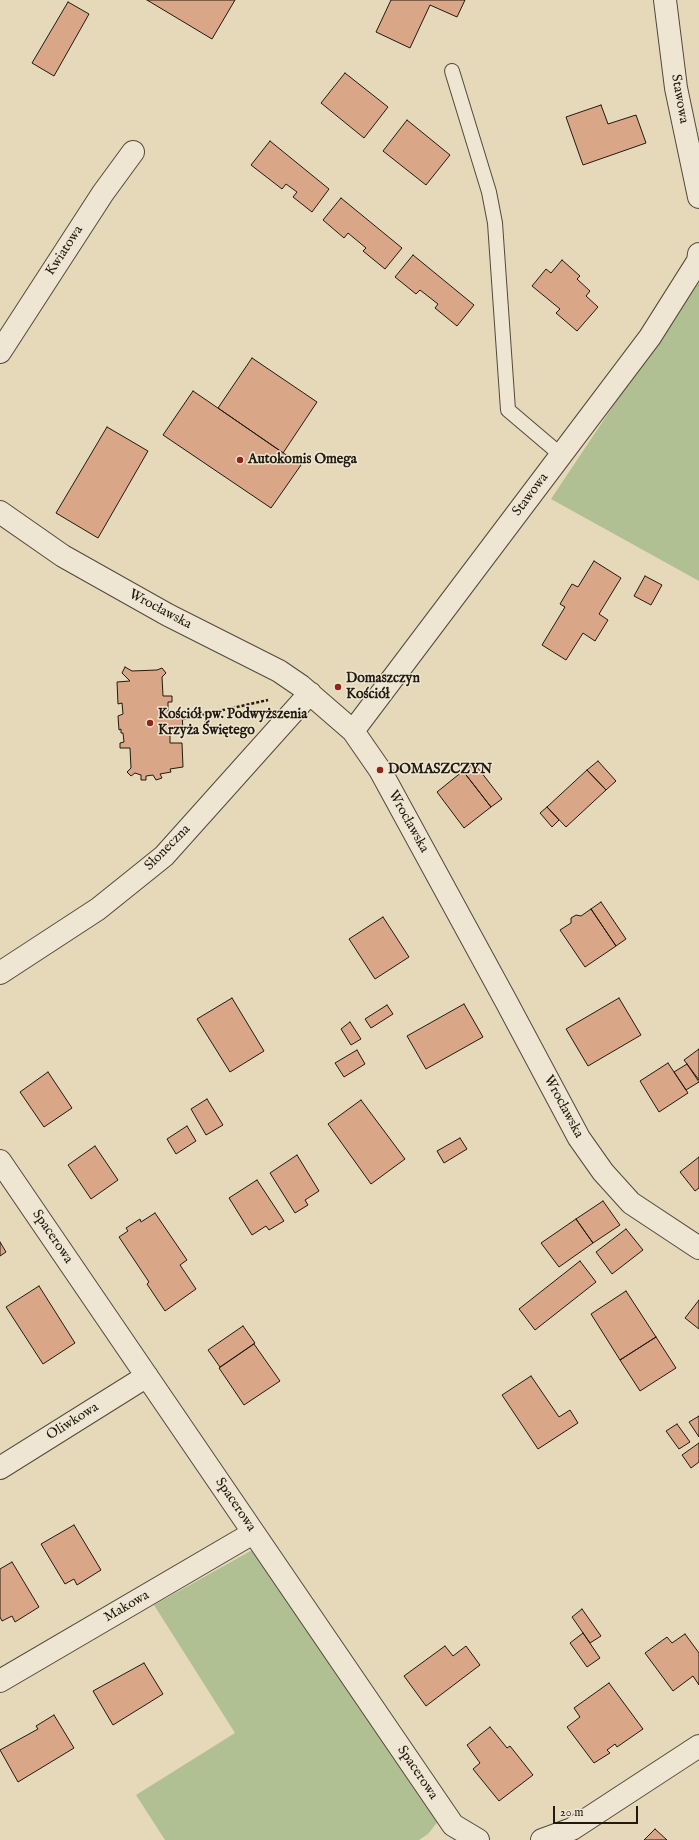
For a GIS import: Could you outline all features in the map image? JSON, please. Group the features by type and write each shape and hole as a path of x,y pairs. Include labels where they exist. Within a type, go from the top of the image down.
{"street":[{"name":"Stawowa","path":"666,0 676,88 699,197"},
{"name":"Kwiatowa","path":"0,352 103,192 133,152"},
{"name":"Stawowa","path":"353,731 650,337 698,260 699,254"},
{"name":"Wrocławska","path":"0,512 63,556 168,615 279,671 305,690 353,731 383,777 579,1138 603,1172 631,1203 699,1248"},
{"name":"Słoneczna","path":"0,973 98,909 164,856 305,690"},
{"name":"Spacerowa","path":"0,1161 453,1825 478,1840"},
{"name":"Oliwkowa","path":"0,1468 146,1376"},
{"name":"Makowa","path":"0,1681 253,1533"},
{"path":"542,1840 572,1829 699,1746"}],"lane":[{"path":"452,71 489,192 495,223 508,410 561,455"}],"path":[{"path":"183,719 269,700 305,690"}],"green space":[{"path":"699,277 699,581 551,499"},
{"path":"254,1549 439,1820 428,1834 419,1840 165,1840 136,1795 235,1733 154,1605"}],"building":[{"path":"147,0 235,0 212,39"},
{"path":"391,0 465,0 457,17 430,5 410,48 376,32"},
{"path":"68,2 89,14 54,76 32,63"},
{"path":"345,73 388,107 364,138 321,103"},
{"path":"601,105 608,124 636,115 646,143 583,165 566,117"},
{"path":"407,120 450,155 426,185 383,151"},
{"path":"270,141 329,189 312,212 293,197 297,192 286,184 282,189 251,165"},
{"path":"341,198 402,248 385,269 363,251 366,248 348,233 344,238 323,220"},
{"path":"413,255 474,305 457,326 435,308 438,304 420,290 416,294 395,277"},
{"path":"562,260 580,276 577,279 590,291 586,296 598,307 577,331 556,313 560,309 532,286 546,269 551,273"},
{"path":"252,358 317,402 283,453 218,408"},
{"path":"193,391 301,465 271,508 163,435"},
{"path":"107,427 148,451 98,538 56,513"},
{"path":"594,561 621,578 599,614 608,620 595,641 583,633 566,660 542,645 565,607 560,604 572,584 578,587"},
{"path":"645,576 662,585 651,605 634,596"},
{"name":"Kościół pw. Podwyższenia Krzyża Świętego","path":"125,667 132,671 157,670 162,668 166,673 162,677 163,696 172,696 172,702 168,702 168,711 173,711 173,714 182,714 183,731 174,731 174,733 170,734 170,743 182,743 183,767 170,769 171,772 160,774 162,778 156,780 153,775 146,776 146,780 141,780 141,775 135,773 131,776 127,772 131,768 130,748 120,748 120,743 124,742 123,733 121,733 121,729 119,730 118,716 123,714 122,703 118,704 117,682 130,681 122,673"},
{"path":"598,761 616,781 606,790 587,770"},
{"path":"474,763 502,799 491,807 463,771"},
{"path":"587,770 606,790 566,827 547,807"},
{"path":"463,771 491,807 464,828 437,792"},
{"path":"547,807 559,820 552,827 540,813"},
{"path":"601,902 626,939 616,946 591,909"},
{"path":"591,909 616,946 585,967 560,930 571,923 571,918 576,915 581,916"},
{"path":"383,917 409,957 375,979 349,939"},
{"path":"232,998 264,1051 230,1072 197,1019"},
{"path":"619,998 641,1035 588,1066 566,1029"},
{"path":"464,1004 483,1037 426,1069 407,1036"},
{"path":"387,1005 393,1014 371,1028 365,1019"},
{"path":"350,1022 361,1039 351,1045 341,1029"},
{"path":"699,1049 699,1080 684,1060"},
{"path":"357,1050 365,1064 344,1077 335,1063"},
{"path":"668,1063 688,1093 659,1112 640,1081"},
{"path":"687,1064 699,1082 686,1090 674,1072"},
{"path":"48,1072 72,1108 44,1127 20,1092"},
{"path":"207,1099 223,1125 206,1135 191,1109"},
{"path":"361,1100 405,1159 371,1184 328,1124"},
{"path":"187,1126 196,1141 176,1154 167,1139"},
{"path":"460,1138 467,1149 444,1163 437,1151"},
{"path":"95,1146 118,1180 91,1199 68,1165"},
{"path":"297,1155 319,1191 305,1200 308,1205 295,1213 270,1173"},
{"path":"699,1157 699,1188 695,1191 680,1172"},
{"path":"257,1180 284,1221 269,1230 266,1226 252,1235 229,1198"},
{"path":"603,1201 620,1225 593,1243 576,1219"},
{"path":"155,1213 187,1260 180,1265 196,1289 165,1311 147,1284 149,1282 119,1237 128,1231 126,1228 140,1219 141,1222"},
{"path":"576,1219 593,1243 559,1267 541,1243"},
{"path":"626,1229 643,1250 612,1274 596,1252"},
{"path":"0,1242 6,1252 0,1256"},
{"path":"580,1261 596,1282 535,1330 519,1309"},
{"path":"39,1286 75,1343 43,1364 6,1307"},
{"path":"626,1291 656,1337 620,1360 591,1314"},
{"path":"699,1300 699,1329 685,1318"},
{"path":"243,1326 255,1343 220,1367 208,1350"},
{"path":"656,1337 676,1368 640,1391 620,1360"},
{"path":"254,1344 280,1381 244,1405 219,1368"},
{"path":"531,1376 559,1417 570,1410 578,1423 538,1449 502,1395"},
{"path":"699,1416 699,1437 689,1422"},
{"path":"677,1424 690,1442 679,1449 666,1431"},
{"path":"699,1443 699,1462 691,1468 682,1455"},
{"path":"74,1525 101,1570 77,1585 74,1579 65,1584 41,1544"},
{"path":"12,1562 39,1607 15,1622 12,1616 2,1621 0,1617 0,1569"},
{"path":"582,1609 601,1636 590,1643 572,1617"},
{"path":"583,1633 600,1658 587,1667 570,1643"},
{"path":"685,1634 699,1653 699,1685 693,1676 673,1691 645,1653 667,1637 672,1643"},
{"path":"445,1646 453,1656 466,1646 480,1665 426,1706 404,1676"},
{"path":"144,1663 163,1694 113,1725 93,1691"},
{"path":"609,1683 643,1729 617,1747 615,1744 607,1750 610,1753 594,1763 567,1727 580,1717 574,1708"},
{"path":"54,1715 74,1748 18,1782 0,1750 38,1729 36,1726"},
{"path":"490,1727 507,1748 510,1746 533,1775 499,1801 473,1769 480,1763 467,1745"},
{"path":"655,1829 667,1840 644,1840"}],"place":[{"name":"Autokomis Omega","path":"240,460"},
{"name":"Domaszczyn Kościół","path":"338,687"},
{"name":"Kościół pw. Podwyższenia Krzyża Świętego","path":"150,723"},
{"name":"DOMASZCZYN","path":"380,770"}]}
